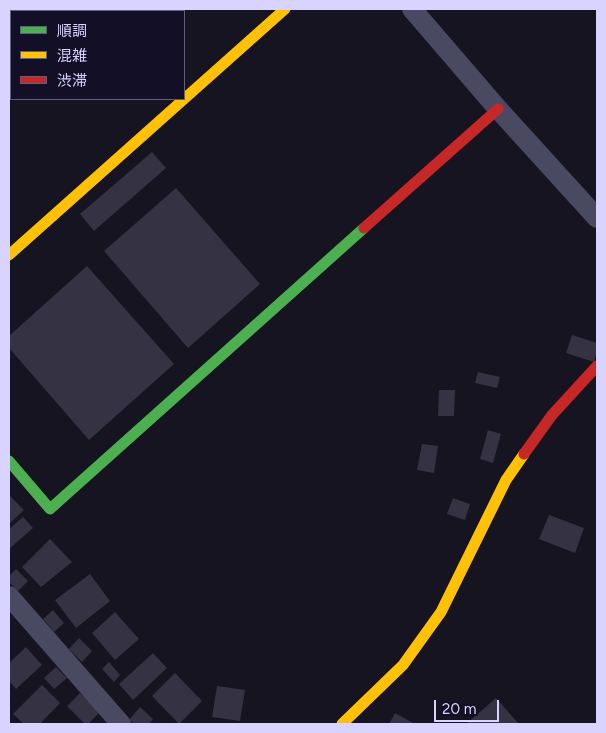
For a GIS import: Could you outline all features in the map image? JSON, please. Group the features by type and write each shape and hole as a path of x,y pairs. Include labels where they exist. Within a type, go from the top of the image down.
{"street":[{"path":"185,98 285,9"},
{"path":"412,9 597,218"},
{"path":"9,255 183,100"},
{"path":"9,461 50,509 498,108"},
{"path":"342,724 403,665 441,612 506,480 552,415 597,366"},
{"path":"9,596 121,724"}],"building":[{"path":"152,152 166,168 94,231 80,214"},
{"path":"176,188 260,284 188,348 104,251"},
{"path":"87,266 174,364 89,440 9,348 9,336"},
{"path":"572,335 597,343 594,362 566,353"},
{"path":"478,372 500,377 497,388 475,383"},
{"path":"439,390 455,390 454,416 438,416"},
{"path":"488,430 501,434 493,463 480,459"},
{"path":"422,444 438,446 434,473 417,470"},
{"path":"10,496 24,510 9,524 9,498"},
{"path":"453,498 470,504 465,520 447,514"},
{"path":"549,515 584,528 575,553 539,539"},
{"path":"23,517 33,528 9,549 9,529"},
{"path":"50,539 72,562 41,587 22,567"},
{"path":"16,569 28,581 18,591 9,582 9,576"},
{"path":"90,574 110,601 76,628 55,600"},
{"path":"53,610 64,623 54,632 43,619"},
{"path":"115,612 139,639 115,660 92,633"},
{"path":"79,638 92,651 82,662 69,649"},
{"path":"26,647 42,665 16,689 9,681 9,663"},
{"path":"153,653 167,668 133,700 119,684"},
{"path":"109,662 120,675 114,682 102,669"},
{"path":"56,667 67,678 54,689 44,678"},
{"path":"175,673 202,701 179,724 152,696"},
{"path":"42,685 60,703 40,724 24,724 13,714"},
{"path":"217,686 245,690 240,721 212,717"},
{"path":"80,693 100,712 88,724 85,724 67,706"},
{"path":"496,698 519,724 466,724"},
{"path":"140,707 153,719 149,724 134,724 129,720"},
{"path":"395,713 415,724 389,724"}],"traffic: fast":[{"path":"9,461 50,509 364,228"}],"traffic: slow":[{"path":"185,98 285,9"},
{"path":"9,255 183,100"},
{"path":"342,724 403,665 441,612 506,480 524,454"}],"traffic: jam":[{"path":"364,228 498,109"},
{"path":"524,454 552,415 597,366"}]}
